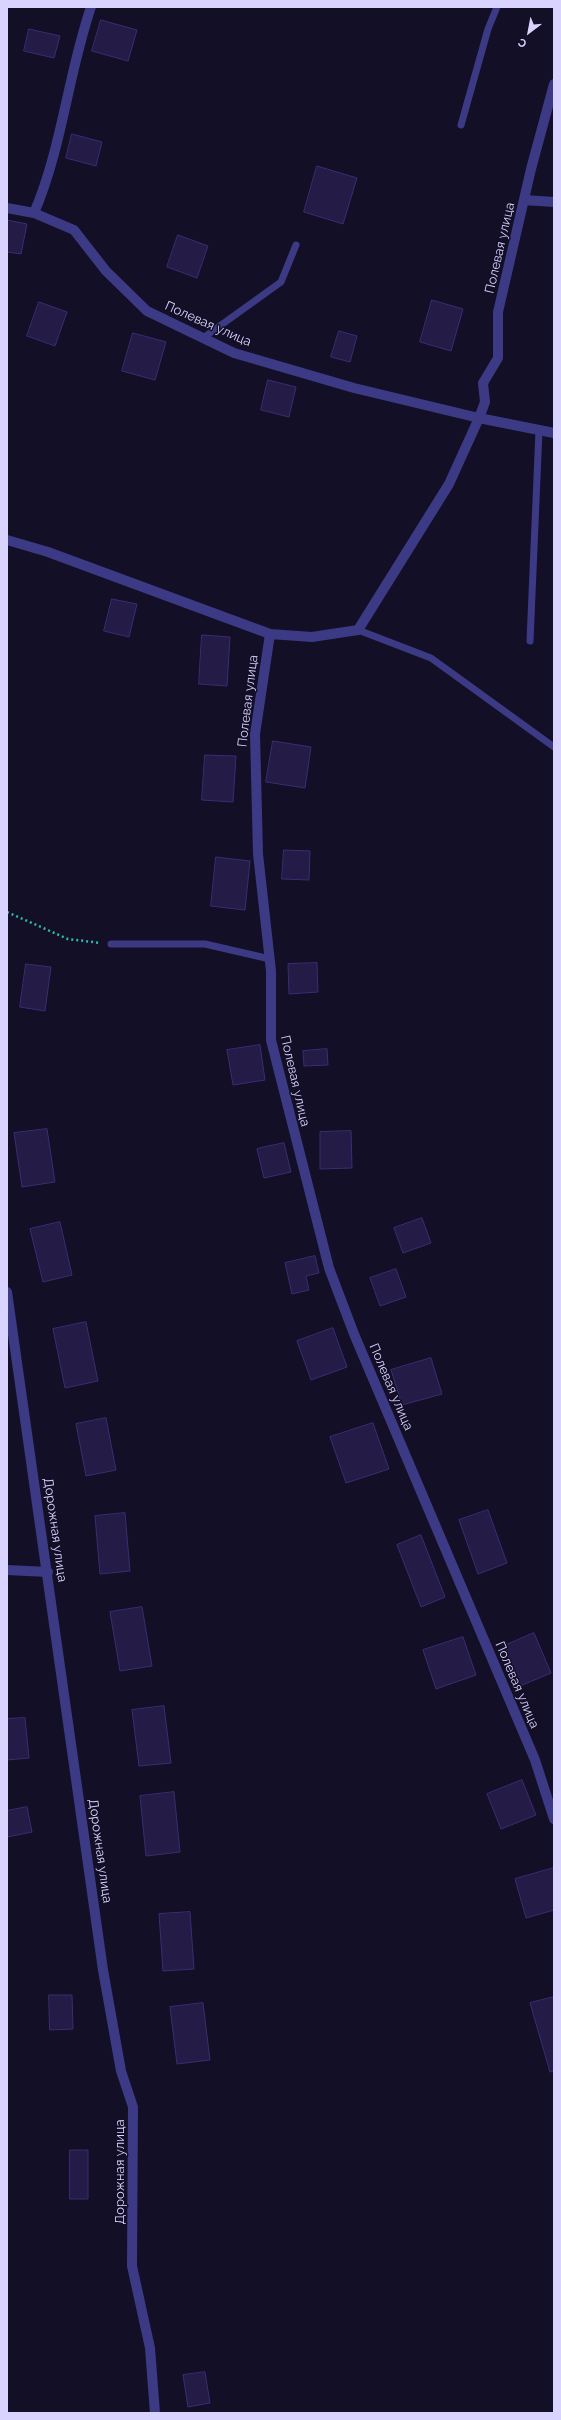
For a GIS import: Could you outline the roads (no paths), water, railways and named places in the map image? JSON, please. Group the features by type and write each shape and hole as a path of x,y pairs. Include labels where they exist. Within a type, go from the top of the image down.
{"street":[{"path":"34,213 47,184 81,38 91,7"},
{"name":"Полевая улица","path":"358,630 449,484 485,402 484,383 498,358 498,312 524,200 554,84"},
{"path":"524,200 554,202"},
{"name":"Полевая улица","path":"7,208 34,213 74,230 106,271 147,311 234,353 354,388 479,418"},
{"path":"479,418 554,433"},
{"path":"7,540 48,552 270,634 312,637 358,630"},
{"name":"Полевая улица","path":"270,634 255,734 258,854 270,959 270,1040 328,1268 354,1334 535,1760 554,1819"},
{"name":"Дорожная улица","path":"7,1292 48,1572 103,1970 121,2070 133,2107 132,2266 150,2348 155,2413"},
{"path":"7,1570 48,1572"}],"lane":[{"path":"461,125 488,30 497,7"},
{"path":"204,338 281,282 296,245"},
{"path":"530,641 539,431"},
{"path":"358,630 431,658 554,747"},
{"path":"111,944 205,944 270,959"}]}
